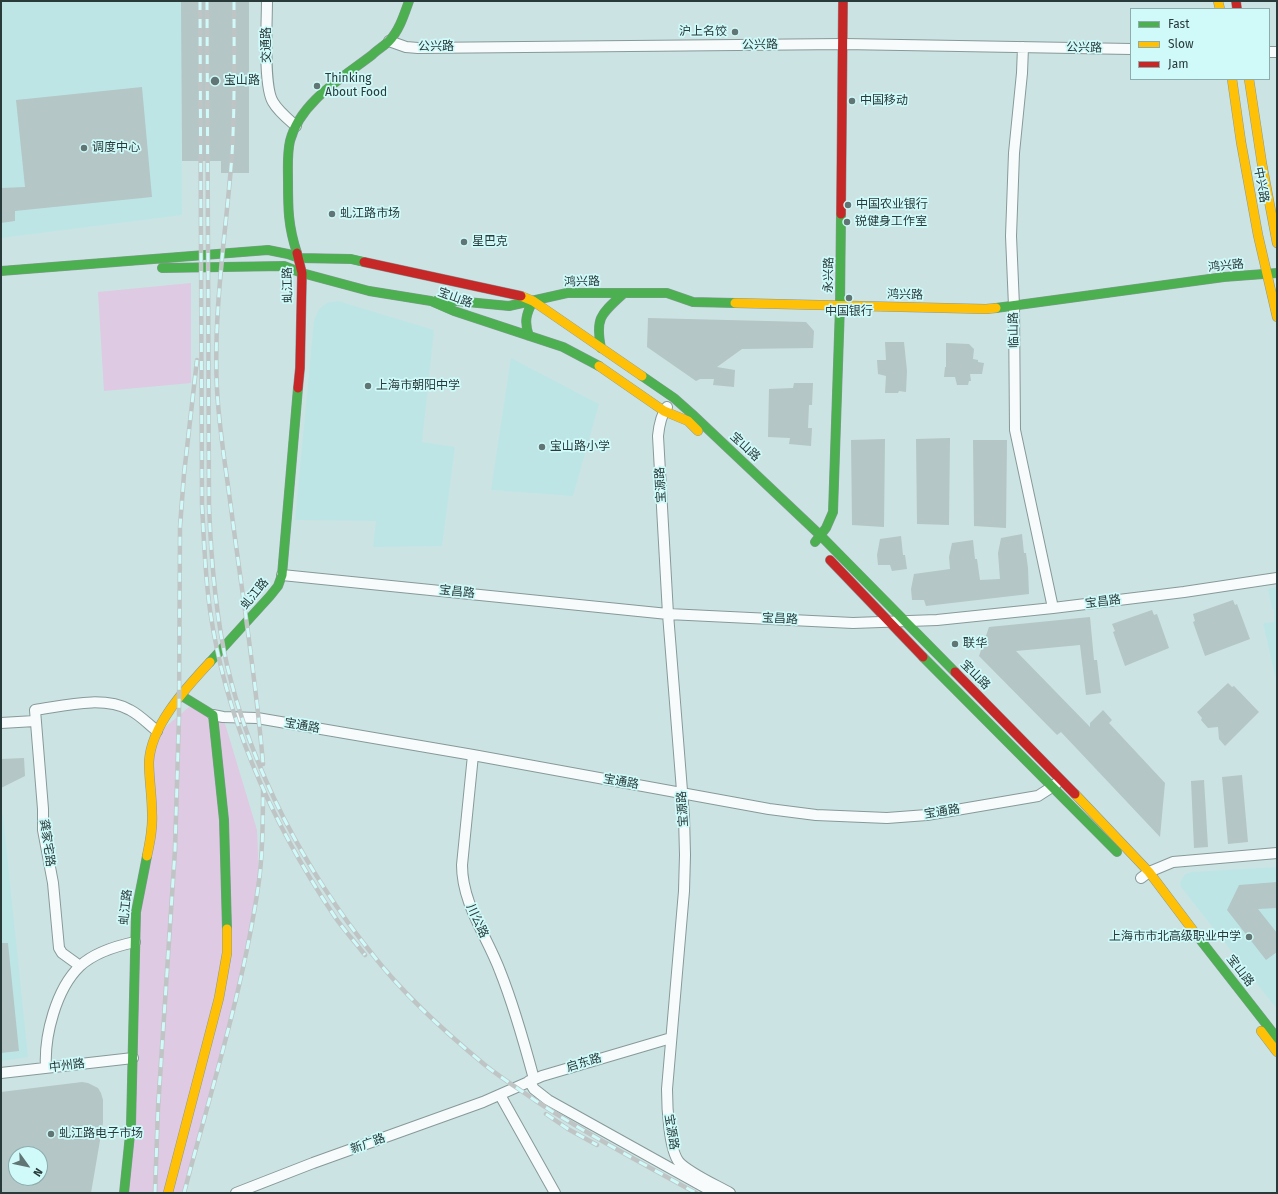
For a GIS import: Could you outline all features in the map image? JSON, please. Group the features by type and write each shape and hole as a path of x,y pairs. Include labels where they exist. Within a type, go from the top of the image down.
{"main road":[{"name":"虬江路","path":"124,1193 130,1140 135,942 138,894 152,826 153,810 149,761 153,741 157,731 182,696 210,661 270,596 278,586 282,575 300,368 302,273 299,258 291,235 288,213 289,147 296,126 305,112 323,93 389,41 399,27 409,1"},
{"name":"永兴路","path":"814,543 830,524 833,512 840,306 844,1"},
{"name":"中兴路","path":"1232,80 1241,142 1258,235 1277,317"},
{"name":"中兴路","path":"1249,80 1260,157 1277,243"},
{"name":"宝山路","path":"1,271 268,250 299,258 351,259 516,294 533,301 674,398 692,414 821,536 1061,778 1147,881 1277,1052"},
{"name":"宝山路","path":"1,278 85,270 284,266 302,273 369,291 431,301 454,311 563,347 598,365 664,411 688,421 814,543 888,622 1124,860"},
{"name":"鸿兴路","path":"431,301 457,301 509,306 567,293 667,293 693,302 986,309 1224,277 1277,274"},
{"path":"602,348 598,330 601,316 606,308 623,294"},
{"path":"529,336 525,325 526,313 533,301"},
{"name":"宝通路","path":"182,696 213,715"},
{"path":"168,1193 219,998 227,954 224,820 213,715"},
{"name":"宝山路","path":"1133,869 1147,881 1191,928 1277,1038"}],"street":[{"name":"交通路","path":"267,1 268,90 272,101 296,126"},
{"name":"公兴路","path":"389,41 402,46 418,48 844,44 1130,49"},
{"name":"临山路","path":"1022,47 1022,72 1012,193 1011,236 1014,306 1015,430 1054,608"},
{"name":"宝源路","path":"674,398 664,411 658,436 668,614 682,794 685,873 667,1101 674,1153 679,1162 730,1193"},
{"name":"宝昌路","path":"282,575 668,614 854,623 937,620 1054,608 1184,592 1277,578"},
{"name":"龚家宅路","path":"80,966 62,954 59,948 53,883 43,830 34,710 94,702 115,704 133,712 157,731"},
{"name":"宝通路","path":"213,715 223,717 257,718 473,755 682,794 792,812 853,817 887,818 927,815 1038,796 1052,787 1061,778"},
{"path":"1,724 36,722"},
{"name":"川公路","path":"473,755 462,866 463,884 469,904 511,998 520,1027 532,1080"},
{"path":"1147,881 1173,862 1277,853"},
{"path":"46,1068 46,1044 51,1019 62,992 69,980 80,966 105,951 135,942"},
{"name":"启东路","path":"500,1095 532,1080 671,1038"},
{"name":"中州路","path":"1,1073 133,1058"},
{"path":"532,1080 534,1089 548,1100 715,1193"},
{"path":"500,1095 555,1193"},
{"name":"新广路","path":"236,1193 500,1095"}],"shaded area":[{"path":"1,1 196,1 197,68 181,70 182,215 1,238"},
{"path":"191,283 191,383 104,391 98,292"},
{"name":"上海市朝阳中学","path":"338,301 434,330 422,442 455,447 442,546 373,547 376,521 295,520 314,320 319,309 327,303"},
{"name":"宝山路小学","path":"511,358 599,404 573,496 491,490"},
{"path":"1277,587 1277,684 1263,623 1274,622 1274,610 1272,609 1268,589"},
{"path":"189,707 223,717 257,830 259,879 250,936 238,989 185,1193 127,1193 141,900 154,755 163,729"},
{"path":"1,815 3,815 28,1057 1,1061"},
{"name":"上海市市北高级职业中学","path":"1277,867 1277,1009 1181,887 1180,882 1185,874 1191,872"}],"building":[{"name":"宝山路","path":"181,1 249,1 249,173 221,173 221,161 182,161"},
{"name":"调度中心","path":"142,87 152,197 15,211 15,221 1,223 1,188 25,187 16,100"},
{"path":"648,318 806,322 814,331 813,348 742,349 717,367 735,370 734,387 713,385 714,379 700,379 696,381 647,347"},
{"path":"885,342 904,342 907,371 906,392 899,391 898,393 885,393 886,376 878,374 877,360 886,360"},
{"path":"946,343 969,344 974,349 973,359 984,363 982,374 970,374 971,381 969,381 968,385 957,385 955,377 944,377 946,367"},
{"path":"794,383 813,383 812,405 809,405 808,428 812,428 811,446 789,444 790,438 768,437 769,389 793,388"},
{"path":"950,438 949,525 917,524 916,439"},
{"path":"885,439 884,527 852,525 851,440"},
{"path":"973,440 1007,440 1006,528 974,526"},
{"path":"1022,534 1024,553 1026,553 1028,568 1029,594 926,606 924,600 912,600 911,589 914,574 950,569 949,557 952,543 973,540 975,559 977,559 980,580 1000,579 998,553 1001,538"},
{"path":"901,536 903,555 905,555 907,569 892,571 890,565 878,565 877,555 880,539"},
{"path":"1233,600 1235,605 1237,604 1250,639 1205,656 1193,622 1195,621 1193,614"},
{"path":"1152,610 1154,615 1157,614 1169,648 1125,666 1113,632 1115,631 1112,624"},
{"path":"1090,617 1094,660 1097,660 1101,693 1086,695 1080,645 1016,651 1090,727 1090,723 1103,710 1112,720 1109,723 1165,783 1160,837 1061,732 1057,735 979,656 989,627"},
{"path":"1228,683 1232,687 1234,686 1259,712 1225,746 1219,739 1218,727 1208,728 1201,720 1202,718 1197,712"},
{"path":"24,758 25,776 1,788 1,759"},
{"path":"1242,775 1248,842 1228,844 1222,777"},
{"path":"1204,780 1208,847 1194,848 1191,781"},
{"path":"1277,882 1277,908 1258,909 1277,933 1277,952 1266,960 1227,910 1239,885"},
{"path":"1,943 8,943 19,1051 1,1053"},
{"name":"虬江路电子市场","path":"82,1082 98,1088 103,1100 103,1123 91,1193 1,1193 1,1092"}],"railway":[{"path":"200,1 202,505 210,610 217,651 240,732 272,809 312,882 338,922 365,955"},
{"path":"207,1 209,505 212,565 219,625 227,665 251,743 266,781 304,854 348,923 385,970 426,1013 485,1065 536,1101 595,1137 696,1193"},
{"path":"234,1 233,136 218,301 216,360 217,389 221,434 253,668 263,764"},
{"path":"155,1193 158,1108 175,850 179,716 180,527 184,474 197,360"},
{"path":"184,1193 236,999 253,921 261,858 263,790"},
{"path":"546,1114 568,1129 597,1145"}],"traffic: fast":[{"path":"297,253 290,225 288,200 288,151 295,127 312,103 393,37 409,1"},
{"path":"815,542 826,528 833,512 840,306 841,214"},
{"path":"1,271 268,250 299,258 351,259 364,262"},
{"path":"162,268 284,266 302,273 369,291 431,301 454,311 563,347 599,366"},
{"path":"996,308 1224,277 1277,273"},
{"path":"436,301 457,301 509,306 567,293 667,293 693,302 735,303"},
{"path":"601,348 599,330 602,317 609,307 623,294"},
{"path":"529,336 526,318 533,301"},
{"path":"642,376 674,398 692,414 821,536 955,672"},
{"path":"210,662 270,596 278,586 282,575 298,388"},
{"path":"923,657 1117,852"},
{"path":"182,696 213,715 224,820 227,929"},
{"path":"124,1193 131,1125 136,912 147,856"},
{"path":"1195,933 1277,1038"}],"traffic: slow":[{"path":"1218,1 1220,8"},
{"path":"1232,80 1241,142 1258,235 1277,317"},
{"path":"1249,80 1262,164 1277,243"},
{"path":"521,296 533,301 642,376"},
{"path":"735,303 996,308"},
{"path":"599,366 664,411 688,421 698,431"},
{"path":"147,856 152,824 149,775 151,748 156,734 171,708 210,662"},
{"path":"1075,794 1149,872 1195,933"},
{"path":"168,1193 219,998 227,953 227,929"},
{"path":"1261,1031 1277,1052"}],"traffic: jam":[{"path":"841,214 843,1"},
{"path":"1236,1 1237,8"},
{"path":"297,253 302,273 300,368 298,388"},
{"path":"364,262 521,296"},
{"path":"830,560 923,657"},
{"path":"955,672 1075,794"}],"place":[{"name":"沪上名饺","path":"735,32"},
{"name":"宝山路","path":"215,81"},
{"name":"Thinking About Food","path":"317,86"},
{"name":"中国移动","path":"852,101"},
{"name":"调度中心","path":"84,148"},
{"name":"中国农业银行","path":"848,205"},
{"name":"虬江路市场","path":"332,214"},
{"name":"锐健身工作室","path":"847,222"},
{"name":"星巴克","path":"464,242"},
{"name":"中国银行","path":"849,298"},
{"name":"上海市朝阳中学","path":"368,386"},
{"name":"宝山路小学","path":"542,447"},
{"name":"联华","path":"955,644"},
{"name":"上海市市北高级职业中学","path":"1249,937"},
{"name":"虬江路电子市场","path":"51,1134"}]}
